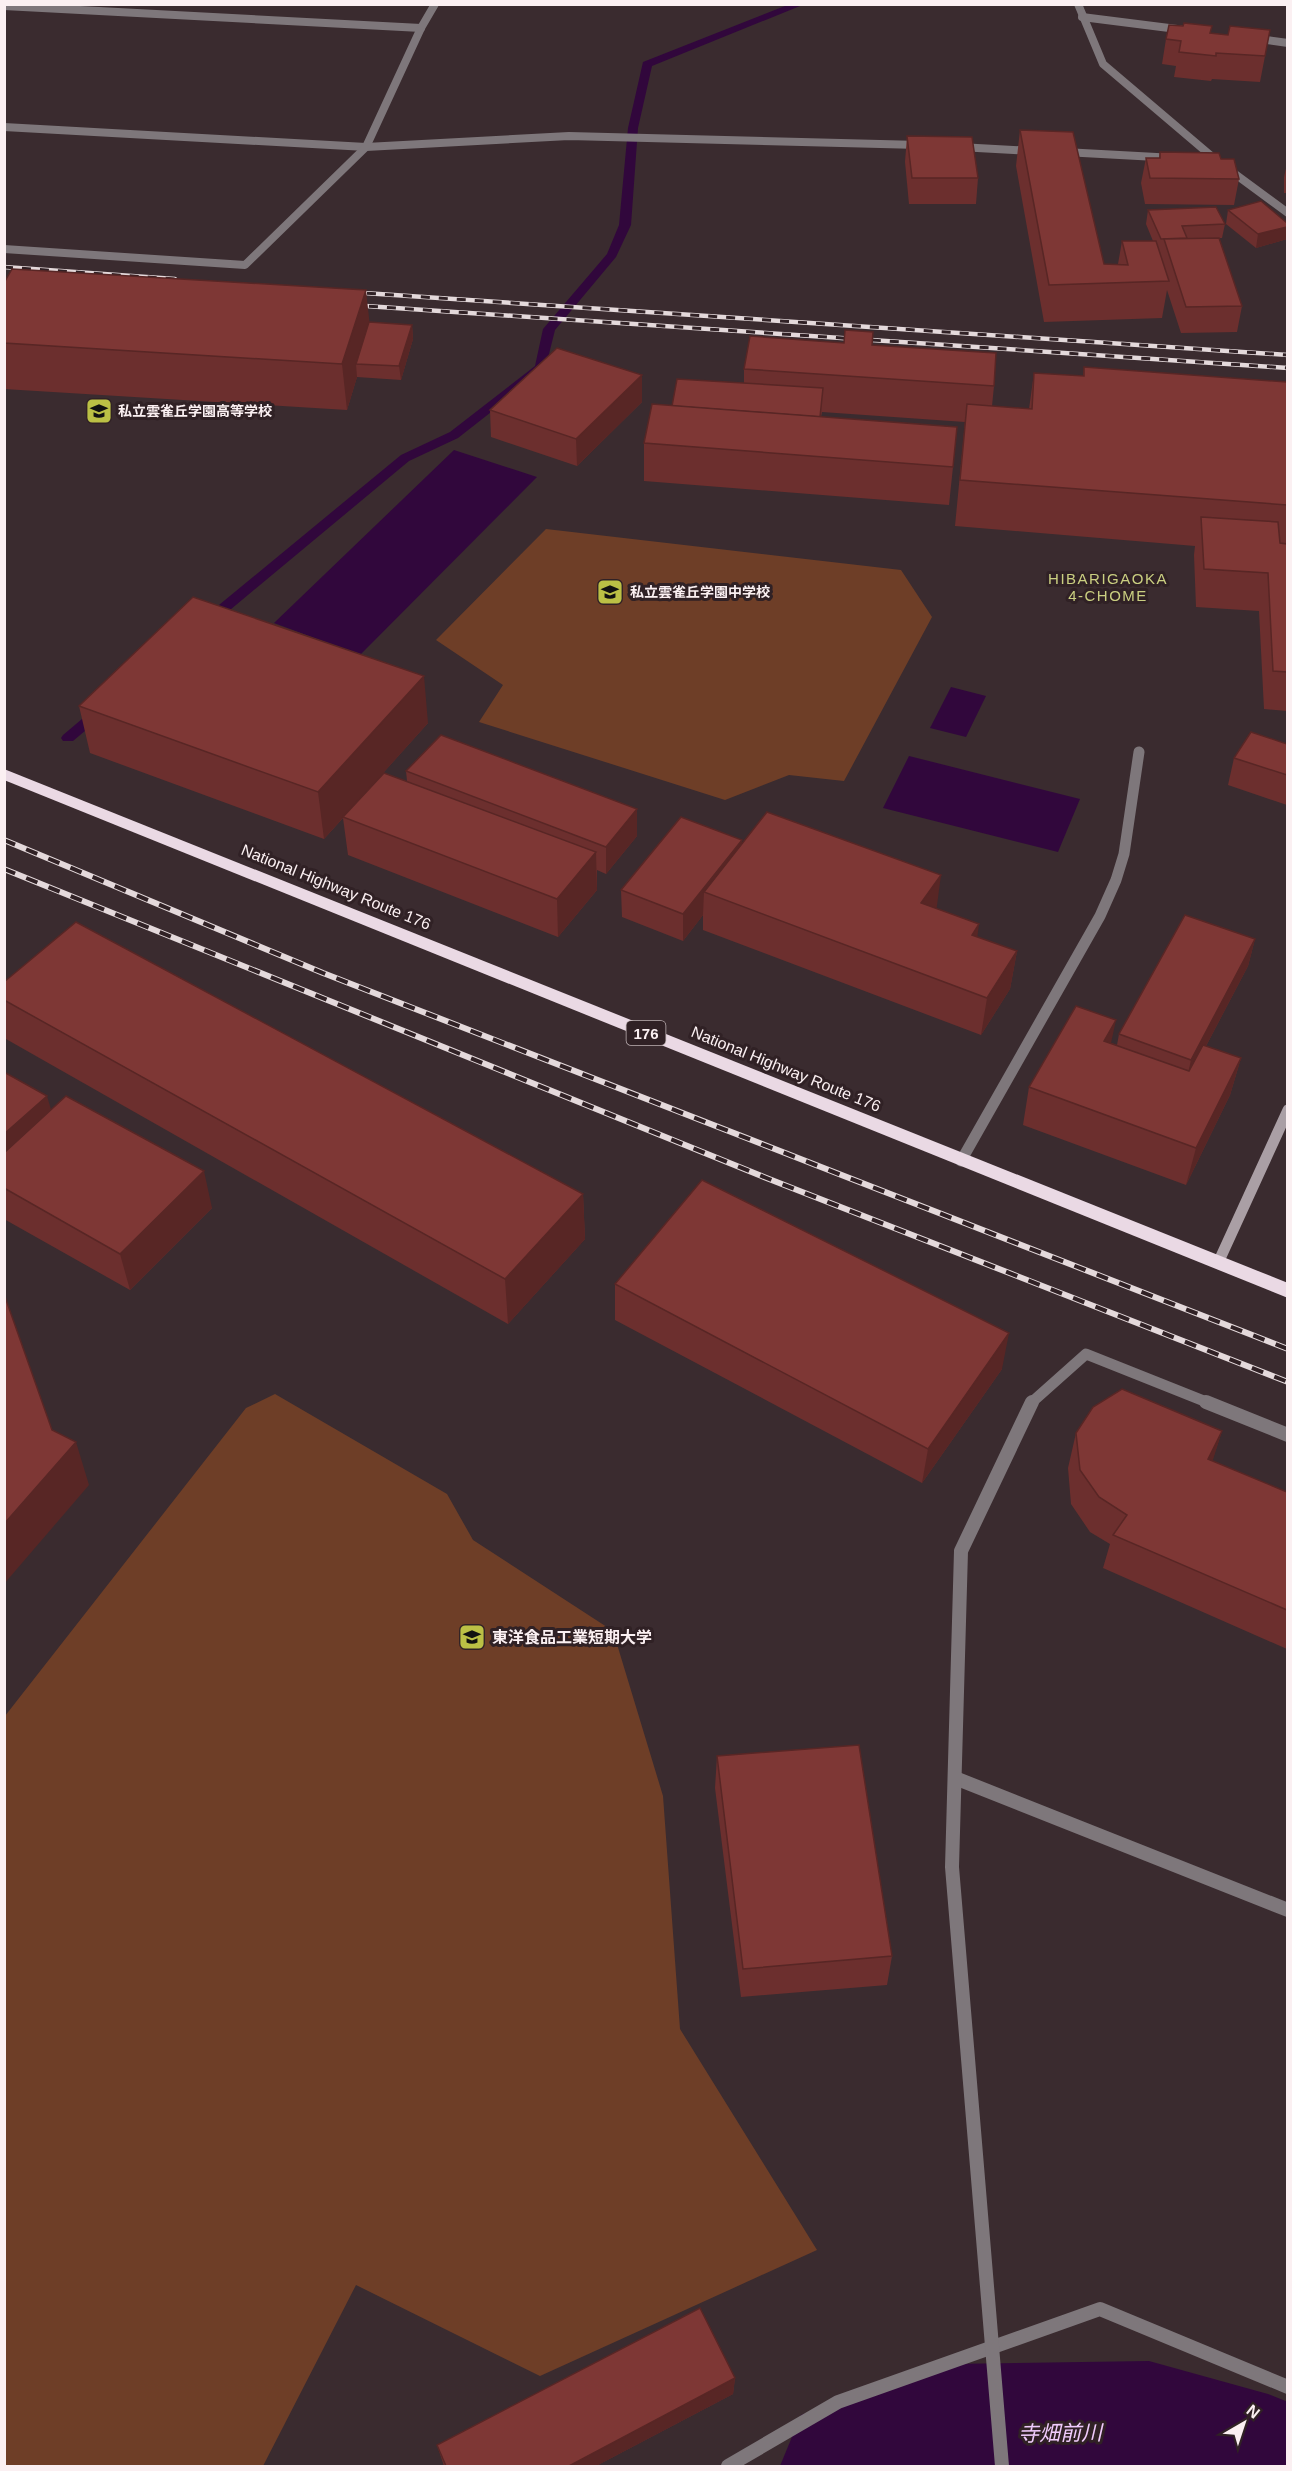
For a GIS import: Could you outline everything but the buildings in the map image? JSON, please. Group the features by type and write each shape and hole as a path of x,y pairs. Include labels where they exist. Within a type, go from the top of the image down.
{"highway":[{"name":"National Highway Route 176","path":"4,774 1287,1291"}],"main road":[{"path":"1218,1263 1287,1110"}],"street":[{"path":"4,249 245,265 366,147 421,28 435,4"},
{"path":"1078,4 1102,64 1216,160 1287,213"},
{"path":"4,6 131,8 421,28"},
{"path":"1082,17 1196,31"},
{"path":"1242,37 1287,43"},
{"path":"4,128 366,147 569,136 934,146"},
{"path":"946,146 1040,151"},
{"path":"1052,152 1181,158"},
{"path":"1204,159 1216,160"},
{"path":"961,1161 1094,926 1111,891 1120,870 1130,825 1139,752"},
{"path":"1002,2466 952,1867 961,1551 1032,1401 1086,1354 1287,1435"},
{"path":"955,1778 1287,1910"},
{"path":"728,2466 838,2402 1100,2309 1287,2387"}],"shaded area":[{"path":"454,450 537,477 360,655 274,623"},
{"path":"546,529 901,570 932,617 844,781 789,775 725,800 479,722 503,685 436,640"},
{"path":"951,687 986,696 966,737 930,728"},
{"path":"909,756 1080,799 1058,852 883,808"},
{"path":"275,1394 447,1494 473,1540 613,1631 663,1796 680,2029 817,2250 540,2376 356,2285 263,2466 5,2466 5,1716 246,1408"}],"waterway":[{"path":"207,622 405,458 454,435 541,367 549,329 612,255 625,225 633,128 647,64 800,4"},
{"path":"68,738 100,711"},
{"name":"寺畑前川","path":"852,2466 949,2435 1149,2432 1268,2466"}],"railway":[{"path":"4,267 175,279"},
{"path":"349,292 1288,355"},
{"path":"351,305 1288,368"},
{"path":"4,840 323,973 1288,1349"},
{"path":"4,869 769,1179 1288,1382"}],"place":[{"name":"私立雲雀丘学園高等学校","path":"99,411"},
{"name":"私立雲雀丘学園中学校","path":"610,592"},
{"name":"東洋食品工業短期大学","path":"472,1637"}],"district":[{"name":"HIBARIGAOKA 4-CHOME","path":"1108,586"}]}
